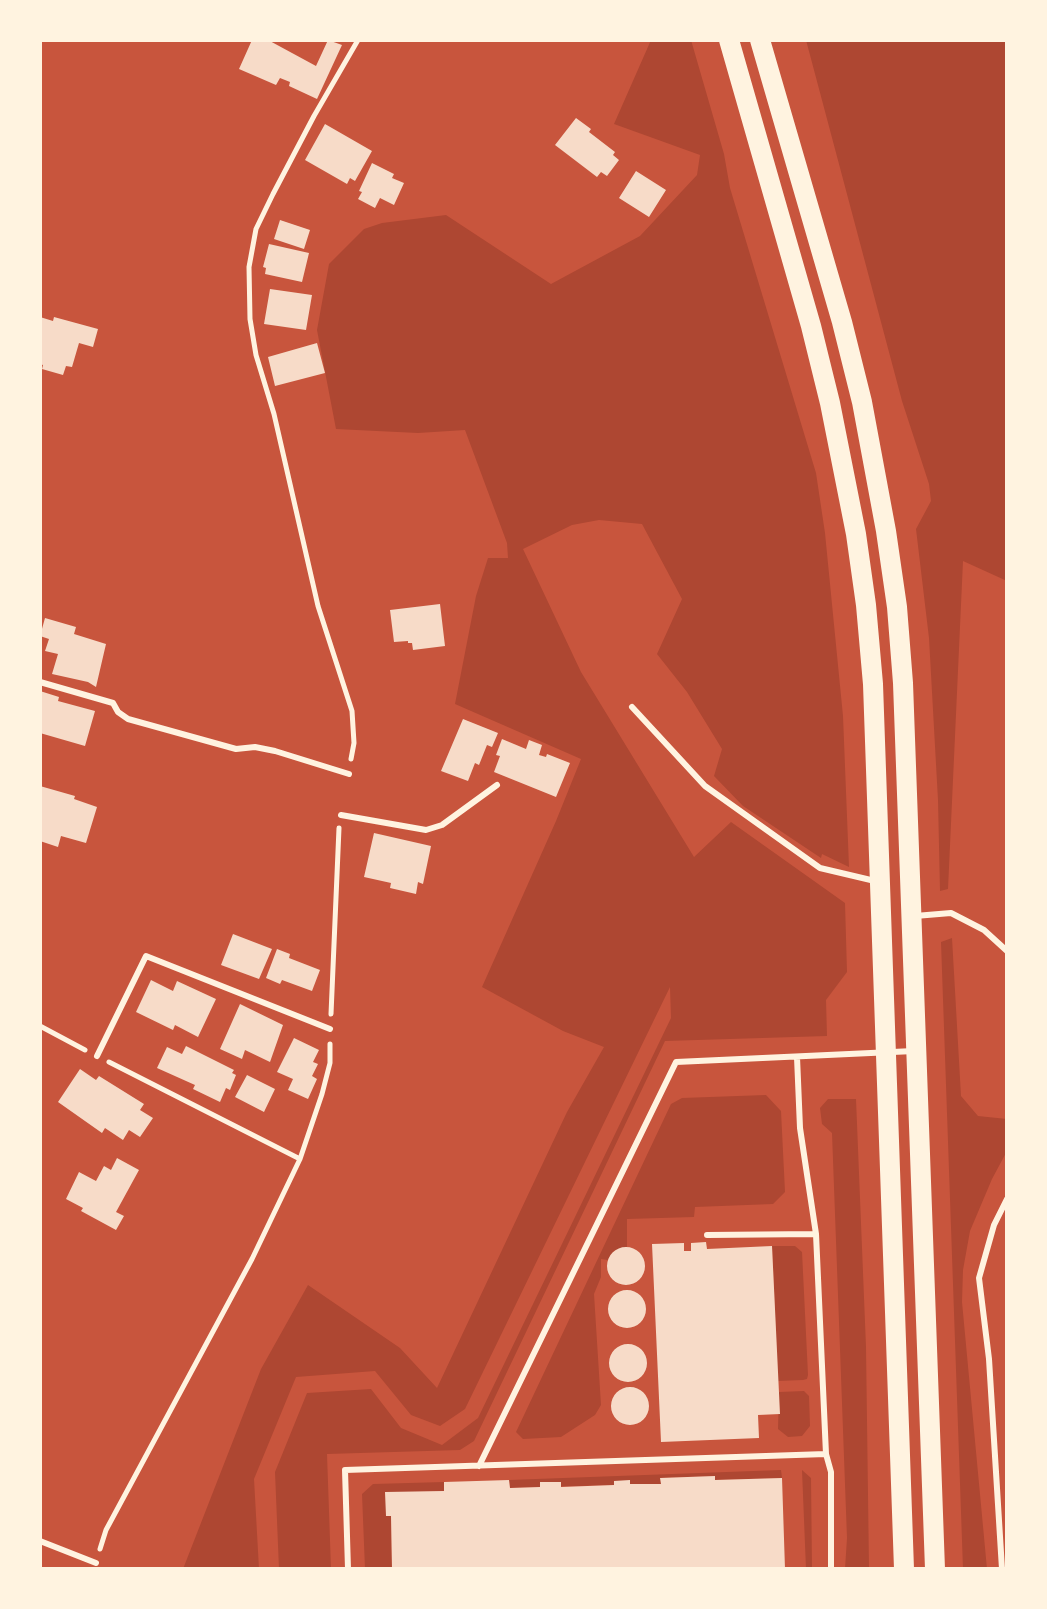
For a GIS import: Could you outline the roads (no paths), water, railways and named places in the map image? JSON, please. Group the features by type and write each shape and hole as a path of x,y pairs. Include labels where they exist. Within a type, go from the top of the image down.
{"main road":[{"path":"729,40 811,326 836,429 866,605 873,684 904,1569"},
{"path":"760,40 842,322 876,469 897,607 913,916 935,1569"}],"lane":[{"path":"40,682 113,703 118,712 128,719 236,749 255,747 275,751 349,774"},
{"path":"632,707 705,786 820,868 880,883"},
{"path":"341,815 426,830 442,825 497,785"},
{"path":"913,916 951,913 984,930 1007,951"},
{"path":"97,1056 146,956 330,1029"},
{"path":"479,1466 676,1062 916,1050"},
{"path":"797,1057 800,1128 816,1234 826,1454 831,1472 831,1569"},
{"path":"1002,1569 989,1359 979,1278 994,1225 1007,1199"},
{"path":"707,1235 816,1234"},
{"path":"348,1569 345,1470 826,1454"},
{"path":"40,1541 96,1563"}]}
